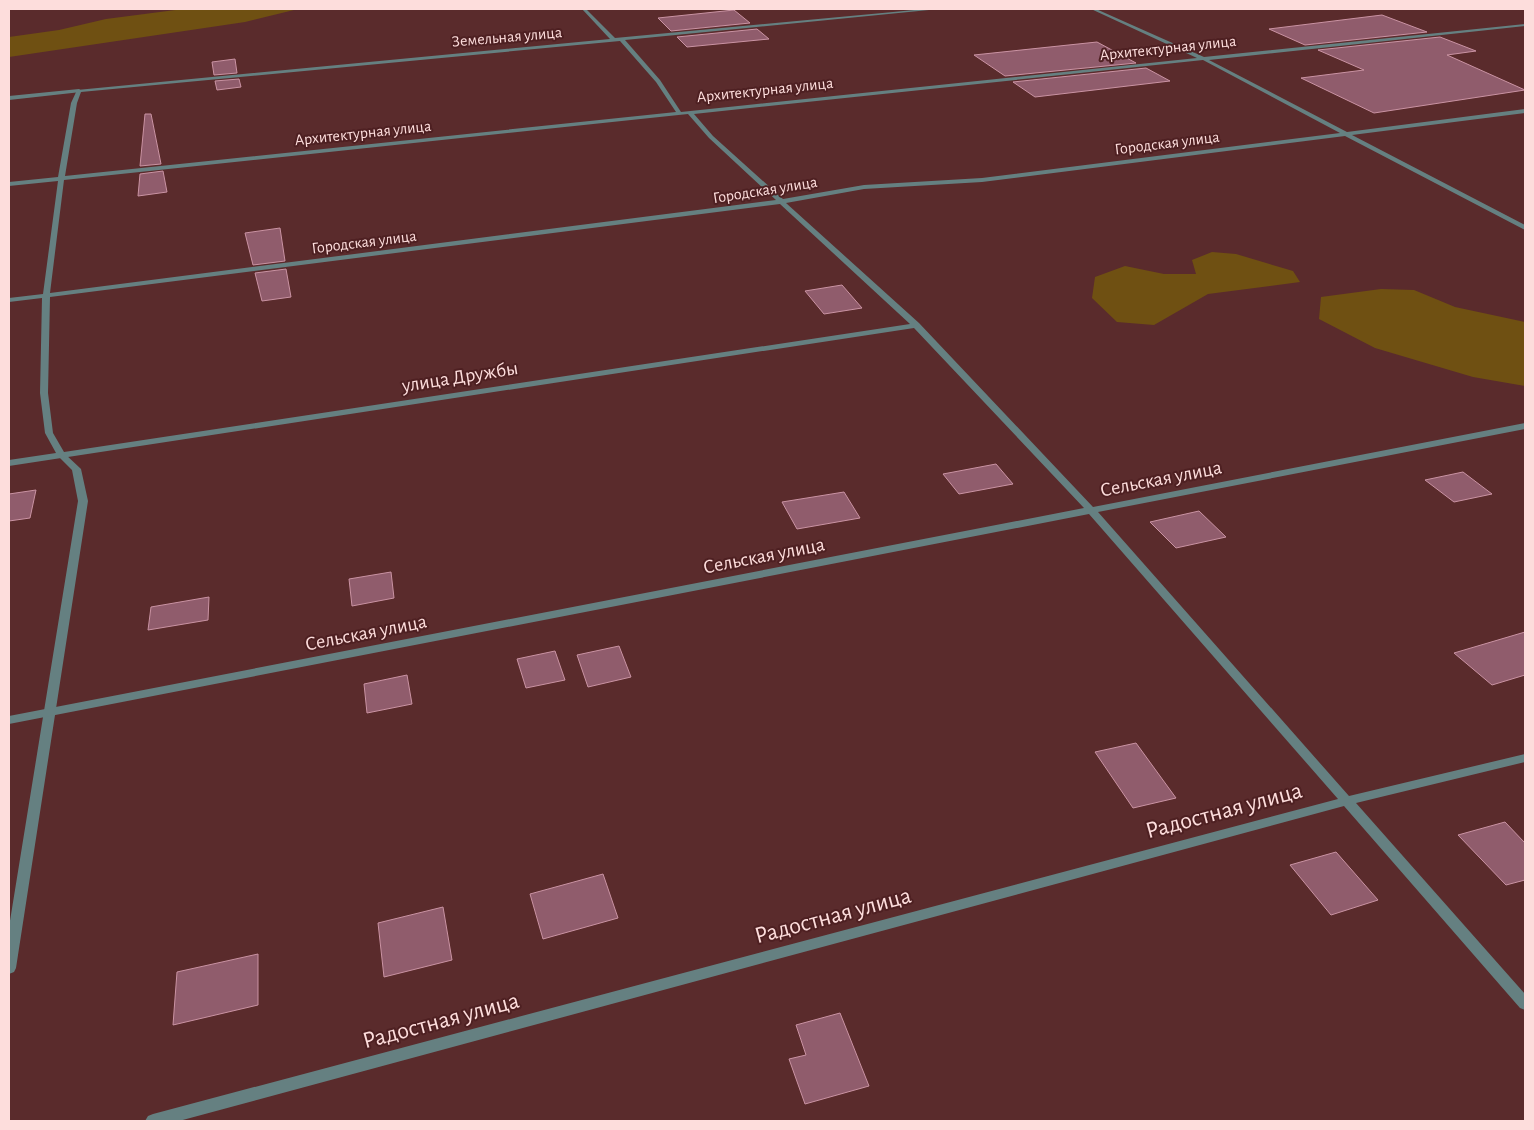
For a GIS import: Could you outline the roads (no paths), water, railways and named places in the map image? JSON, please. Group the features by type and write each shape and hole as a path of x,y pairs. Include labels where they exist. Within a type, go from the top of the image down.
{"street":[{"path":"584,9 613,39"},
{"name":"Земельная улица","path":"9,98 937,9"},
{"path":"1094,9 1202,58 1525,228"},
{"name":"Архитектурная улица","path":"9,184 1525,25"},
{"path":"620,39 658,81 679,113"},
{"path":"9,968 83,501 76,469 61,455 49,433 44,393 46,295 61,179 74,102 79,91"},
{"name":"Городская улица","path":"9,300 713,212 864,187 982,180 1525,111"},
{"path":"689,112 711,137 916,325 1091,510 1525,1004"},
{"name":"улица Дружбы","path":"9,463 916,325"},
{"name":"Сельская улица","path":"9,720 1525,426"},
{"name":"Радостная улица","path":"153,1121 1347,801 1525,758"}]}
